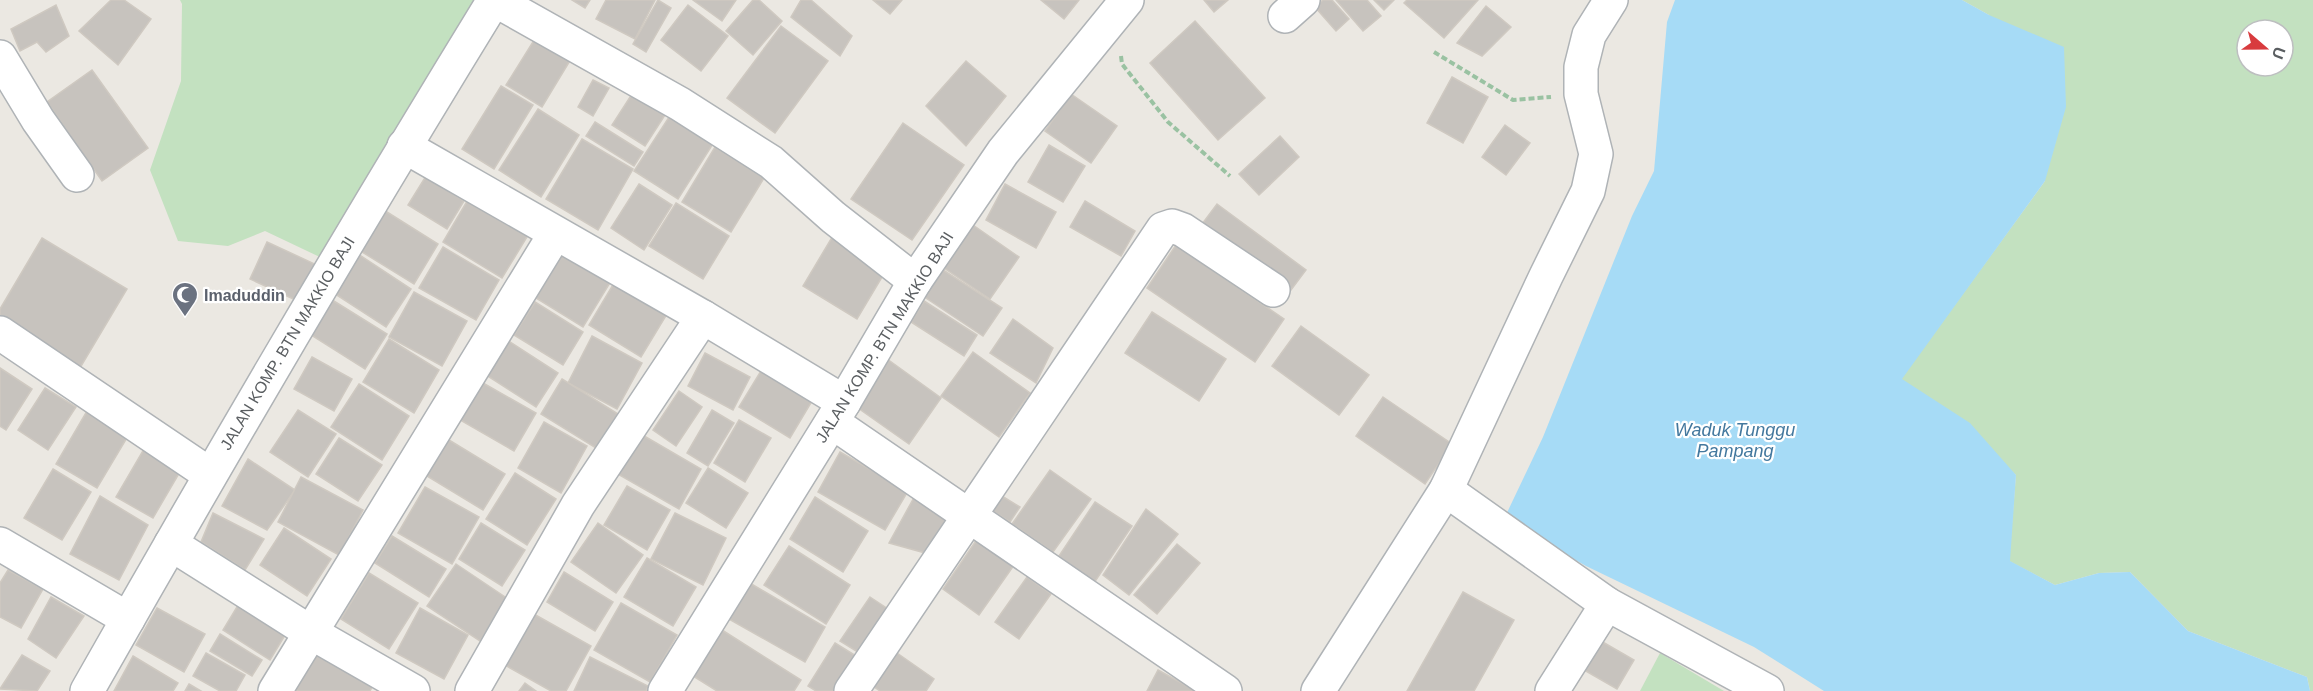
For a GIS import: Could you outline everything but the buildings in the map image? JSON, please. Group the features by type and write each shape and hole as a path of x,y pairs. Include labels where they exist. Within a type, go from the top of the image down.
{"street":[{"name":"JALAN KOMP. BTN MAKKIO BAJI","path":"87,691 209,474 404,146 494,0"},
{"path":"494,0 680,104 771,162 833,217 915,281"},
{"path":"1318,691 1446,490 1531,306 1588,191 1596,154 1581,94 1581,67 1589,35 1611,0"},
{"name":"JALAN KOMP. BTN MAKKIO BAJI","path":"665,691 838,412 915,281 1003,152 1118,3"},
{"path":"0,57 38,120 77,175"},
{"path":"404,146 703,317 838,412 970,516 1225,691"},
{"path":"851,691 1163,229 1172,226 1183,230 1272,291"},
{"path":"276,691 555,234"},
{"path":"472,691 578,505 703,317"},
{"path":"0,333 209,474"},
{"path":"1446,490 1607,604 1767,691"},
{"path":"0,544 128,619"},
{"path":"171,544 310,632 413,691"},
{"path":"1552,691 1607,604"}],"path":[{"path":"1118,3 1122,64 1168,122 1230,176"},
{"path":"1434,52 1513,100 1581,94"}],"green space":[{"path":"180,0 479,0 324,259 265,231 228,246 178,241 150,170 181,81 182,4"},
{"path":"1962,0 2313,0 2313,691 2310,691 2307,677 2188,631 2130,572 2099,573 2055,585 2009,561 2016,475 1901,379 2045,181 1989,15"},
{"path":"1660,653 1724,691 1640,691"}],"water":[{"name":"Waduk Tunggu Pampang","path":"1675,0 1962,0 1989,15 2064,47 2066,107 2045,181 1902,379 1970,423 2016,475 2010,561 2055,585 2099,573 2130,572 2188,631 2307,677 2310,691 1824,691 1754,647 1586,566 1504,519 1543,437 1632,216 1654,171 1667,22"}],"place":[{"name":"Imaduddin","path":"185,318"}]}
